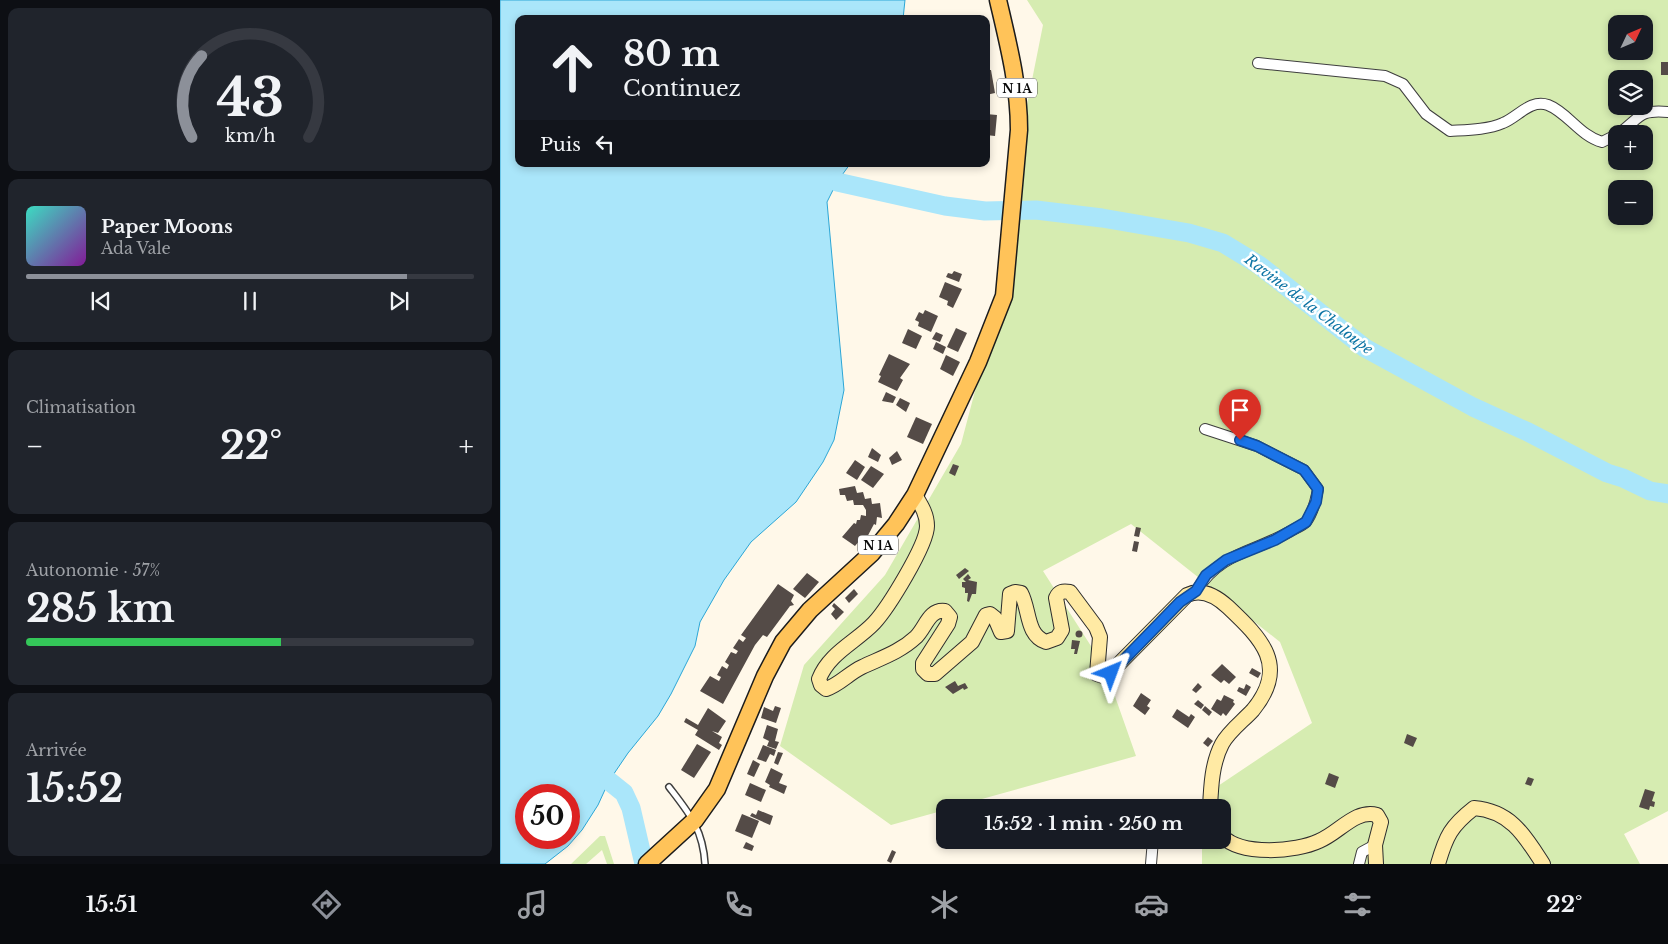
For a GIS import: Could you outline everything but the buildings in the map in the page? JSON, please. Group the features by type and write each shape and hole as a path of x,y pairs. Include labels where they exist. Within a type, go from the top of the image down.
{"main road":[{"name":"N 1A","path":"647,864 692,823 717,789 726,772 765,676 782,642 810,610 872,553 896,524 915,494 948,428 992,329 1004,296 1020,130 1019,102 998,0"},
{"path":"915,494 925,511 927,526 925,540 884,612 864,633 833,658 822,672 819,680 821,685 826,689 833,687 861,668 907,645 918,635 933,613 939,610 945,611 950,617 948,624 924,663 923,669 928,674 935,674 972,642 986,615 990,614 995,618 1000,632 1007,631 1008,602 1010,594 1015,592 1021,593 1024,599 1032,631 1038,639 1046,642 1057,638 1062,630 1056,598 1063,591 1070,592 1096,627 1100,637 1097,674 1106,678 1187,595 1196,591 1208,594 1226,606 1267,651 1271,669 1270,681 1264,696 1223,743 1215,760 1211,799"},
{"path":"1438,864 1447,835 1459,819 1474,808 1488,809 1508,818 1522,832 1543,864"},
{"path":"1231,843 1243,848 1271,850 1301,846 1318,842 1334,834 1359,815 1368,812 1377,815 1381,822 1375,844 1376,864"}],"street":[{"path":"1258,63 1386,76 1403,84 1426,114 1450,131 1503,123 1537,104 1548,106 1592,139 1602,142 1608,139"},
{"path":"1626,125 1636,116 1652,111 1668,112"},
{"path":"1196,591 1206,575 1226,560 1275,540 1306,522 1316,502 1318,489 1304,470 1257,446 1205,429"},
{"path":"1359,864 1362,852 1375,844"},
{"path":"1152,864 1153,849"}],"lane":[{"path":"669,787 692,823 702,843 705,864"}],"green space":[{"path":"1027,0 1668,0 1668,811 1624,834 1640,864 1202,864 1202,849 1231,849 1231,799 1203,799 1203,796 1312,723 1280,642 1131,524 1043,571 1105,668 1136,756 982,799 936,799 936,812 891,825 780,746 804,665 885,575 961,444 1001,293 1025,115 1043,25"},
{"path":"600,836 605,836 614,864 607,864 602,850 586,864 571,864"}],"water":[{"path":"500,0 905,0 903,15 515,15 515,167 848,167 837,182 827,202 844,390 834,440 823,462 796,502 751,542 724,580 700,622 695,646 671,694 658,716 628,753 609,781 598,805 580,832 580,784 515,784 515,849 564,849 545,864 500,864"}],"waterway":[{"name":"Ravine de la Chaloupe","path":"837,182 945,206 985,211 1036,210 1102,218 1189,233 1223,243 1259,265 1365,348 1473,407 1528,432 1607,473 1623,478 1650,491 1668,494"},
{"path":"609,781 624,793 631,808 644,864"}],"route":[{"path":"1111,673 1187,595 1196,591 1206,575 1226,560 1275,540 1306,522 1316,502 1318,489 1304,470 1257,446 1240,440"}]}
